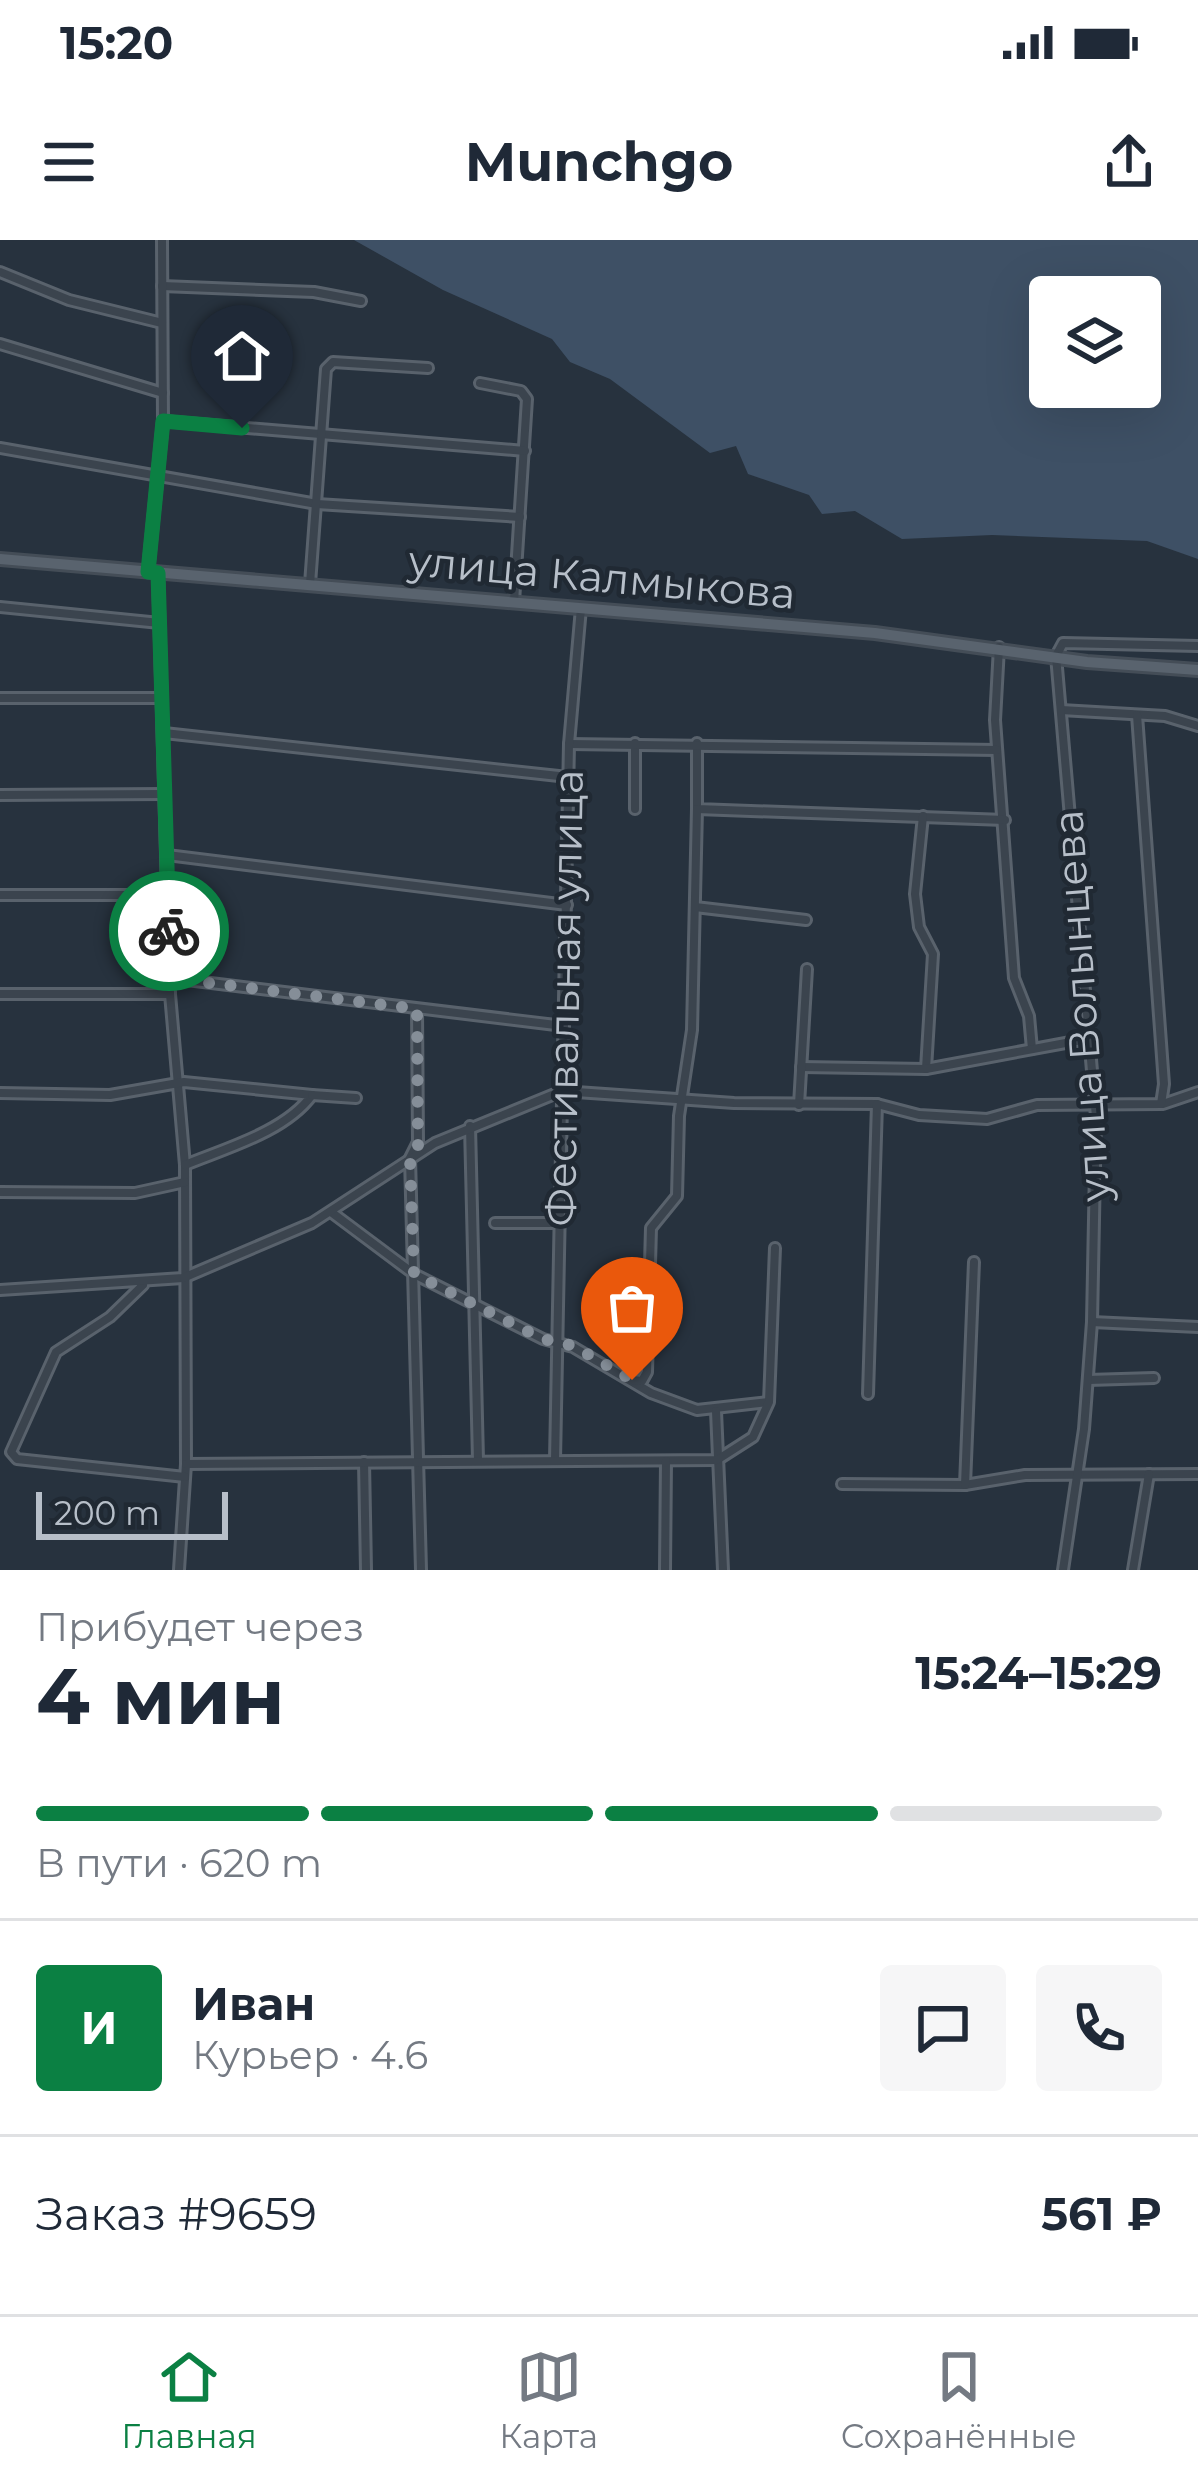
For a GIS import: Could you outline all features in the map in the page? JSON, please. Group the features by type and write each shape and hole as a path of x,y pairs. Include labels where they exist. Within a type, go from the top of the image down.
{"main road":[{"name":"улица Калмыкова","path":"0,559 999,646 1198,670"}],"street":[{"path":"162,241 163,421 153,479 153,573 160,623 170,994 185,1182 185,1477 179,1570"},
{"path":"0,272 68,300 162,323"},
{"path":"162,286 314,292 361,301"},
{"path":"0,344 163,393"},
{"path":"310,584 328,364 428,368"},
{"path":"480,383 525,394 514,602"},
{"path":"163,421 525,451"},
{"path":"0,448 153,479 317,504 520,517"},
{"path":"0,608 160,623"},
{"name":"Фестивальная улица","path":"555,1460 568,744 580,608"},
{"path":"1056,656 1063,643 1198,646"},
{"path":"999,646 997,751 1014,978 1029,1016 1032,1049"},
{"name":"улица Волынцева","path":"1056,656 1095,1105 1092,1322 1063,1570"},
{"path":"0,698 162,698"},
{"path":"1061,710 1198,726"},
{"path":"1137,716 1164,1084 1161,1104"},
{"path":"164,733 568,777"},
{"path":"635,743 635,808"},
{"path":"632,1380 646,1376 651,1228 676,1201 692,1030 697,743"},
{"path":"568,744 997,751"},
{"path":"0,795 165,794"},
{"path":"697,809 1005,820"},
{"path":"923,816 915,894 919,926 932,954 926,1069"},
{"path":"167,856 567,904"},
{"path":"0,896 168,895"},
{"path":"695,907 806,920"},
{"path":"799,1105 807,970"},
{"path":"170,978 564,1026"},
{"path":"0,994 170,994"},
{"path":"417,1009 418,1147 410,1158 421,1570"},
{"path":"801,1067 926,1069 1087,1039"},
{"path":"0,1094 110,1094 176,1084 356,1098"},
{"path":"0,1290 143,1285 183,1278 331,1212 410,1158 470,1126 562,1091 799,1105 877,1104 929,1117 987,1119 1037,1105 1161,1104 1198,1092"},
{"path":"184,1165 250,1138 291,1115 313,1095"},
{"path":"868,1394 877,1104"},
{"path":"470,1126 478,1460"},
{"path":"0,1192 135,1193 185,1182"},
{"path":"331,1212 414,1274 697,1410 769,1402"},
{"path":"495,1222 560,1223"},
{"path":"185,1464 717,1460 753,1437 769,1402 775,1248"},
{"path":"965,1485 974,1262"},
{"path":"143,1285 110,1317 56,1352 12,1455 74,1468 185,1477"},
{"path":"1092,1322 1198,1327"},
{"path":"1088,1380 1154,1378"},
{"path":"716,1411 723,1570"},
{"path":"665,1460 665,1570"},
{"path":"364,1462 365,1570"},
{"path":"842,1484 965,1485 1025,1474 1198,1474"},
{"path":"1133,1570 1150,1474"}],"water":[{"path":"354,240 1198,240 1198,559 1147,541 992,535 902,539 855,511 822,514 809,495 748,474 736,446 710,453 610,379 570,362 552,339 443,290"}],"way so far":[{"path":"169,931 170,978 417,1009 418,1147 410,1158 414,1274 543,1339 574,1346 632,1380"}],"route":[{"path":"169,931 158,573 148,572 153,479 163,421 242,428"}]}
